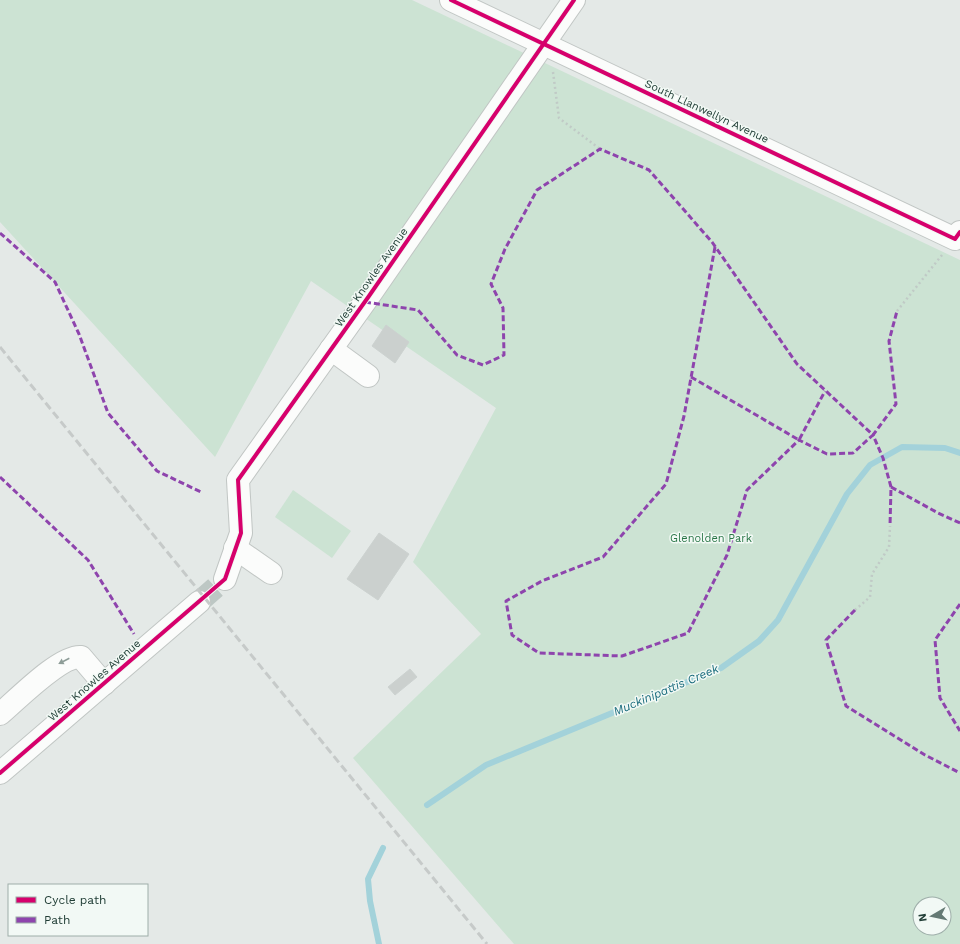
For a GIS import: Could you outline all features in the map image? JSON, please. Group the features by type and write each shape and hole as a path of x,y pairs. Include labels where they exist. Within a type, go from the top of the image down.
{"street":[{"name":"South Llanwellyn Avenue","path":"452,0 541,47 957,235"},
{"name":"West Knowles Avenue","path":"225,579 241,533 238,480 574,0"},
{"path":"331,349 368,376"},
{"path":"235,548 271,573"},
{"name":"West Knowles Avenue","path":"0,772 199,602"},
{"path":"0,714 59,664 74,656 81,657 104,684"}],"path":[{"path":"541,47 554,73 560,118 600,149"},
{"path":"897,310 957,235"},
{"path":"855,610 870,596 872,574 889,547 890,526"}],"green space":[{"name":"Glenolden Park","path":"0,0 412,0 960,260 960,944 514,944 353,758 481,634 413,562 496,408 311,281 215,457 0,222"},
{"path":"293,490 351,531 332,558 275,517"}],"building":[{"path":"386,325 409,342 395,363 372,346"},
{"path":"379,533 409,554 378,600 347,579"},
{"path":"410,669 417,677 395,695 388,687"}],"waterway":[{"name":"Muckinipattis Creek","path":"427,805 486,765 721,668 759,641 778,620 847,494 870,465 902,447 945,448 960,453"},
{"name":"Muckinipattis Creek","path":"379,944 370,901 368,879 383,848"}],"tunnel":[{"path":"199,602 225,579"}],"railway":[{"path":"0,347 487,944"}],"marked path":[{"path":"365,302 418,310 457,355 483,365 504,355 503,308 491,284 505,249 537,190 600,149 649,170 712,242 797,364 873,435 896,404 889,341 897,311"},
{"path":"0,233 55,282 79,334 108,413 157,471 201,492"},
{"path":"715,247 684,416 666,484 603,557 542,581 506,601 512,635 539,653 622,656 688,633 727,555 747,490 799,440 827,454 853,453 873,435 883,458 891,487 890,526"},
{"path":"691,377 799,440 825,391"},
{"path":"0,477 88,560 134,634"},
{"path":"891,487 938,513 960,523"},
{"path":"960,604 935,640 940,698 960,731"},
{"path":"855,610 826,640 846,706 925,755 960,773"}],"cycle path":[{"path":"451,0 955,239 960,232"},
{"path":"0,773 225,579 241,533 238,480 369,296 574,0"}]}
